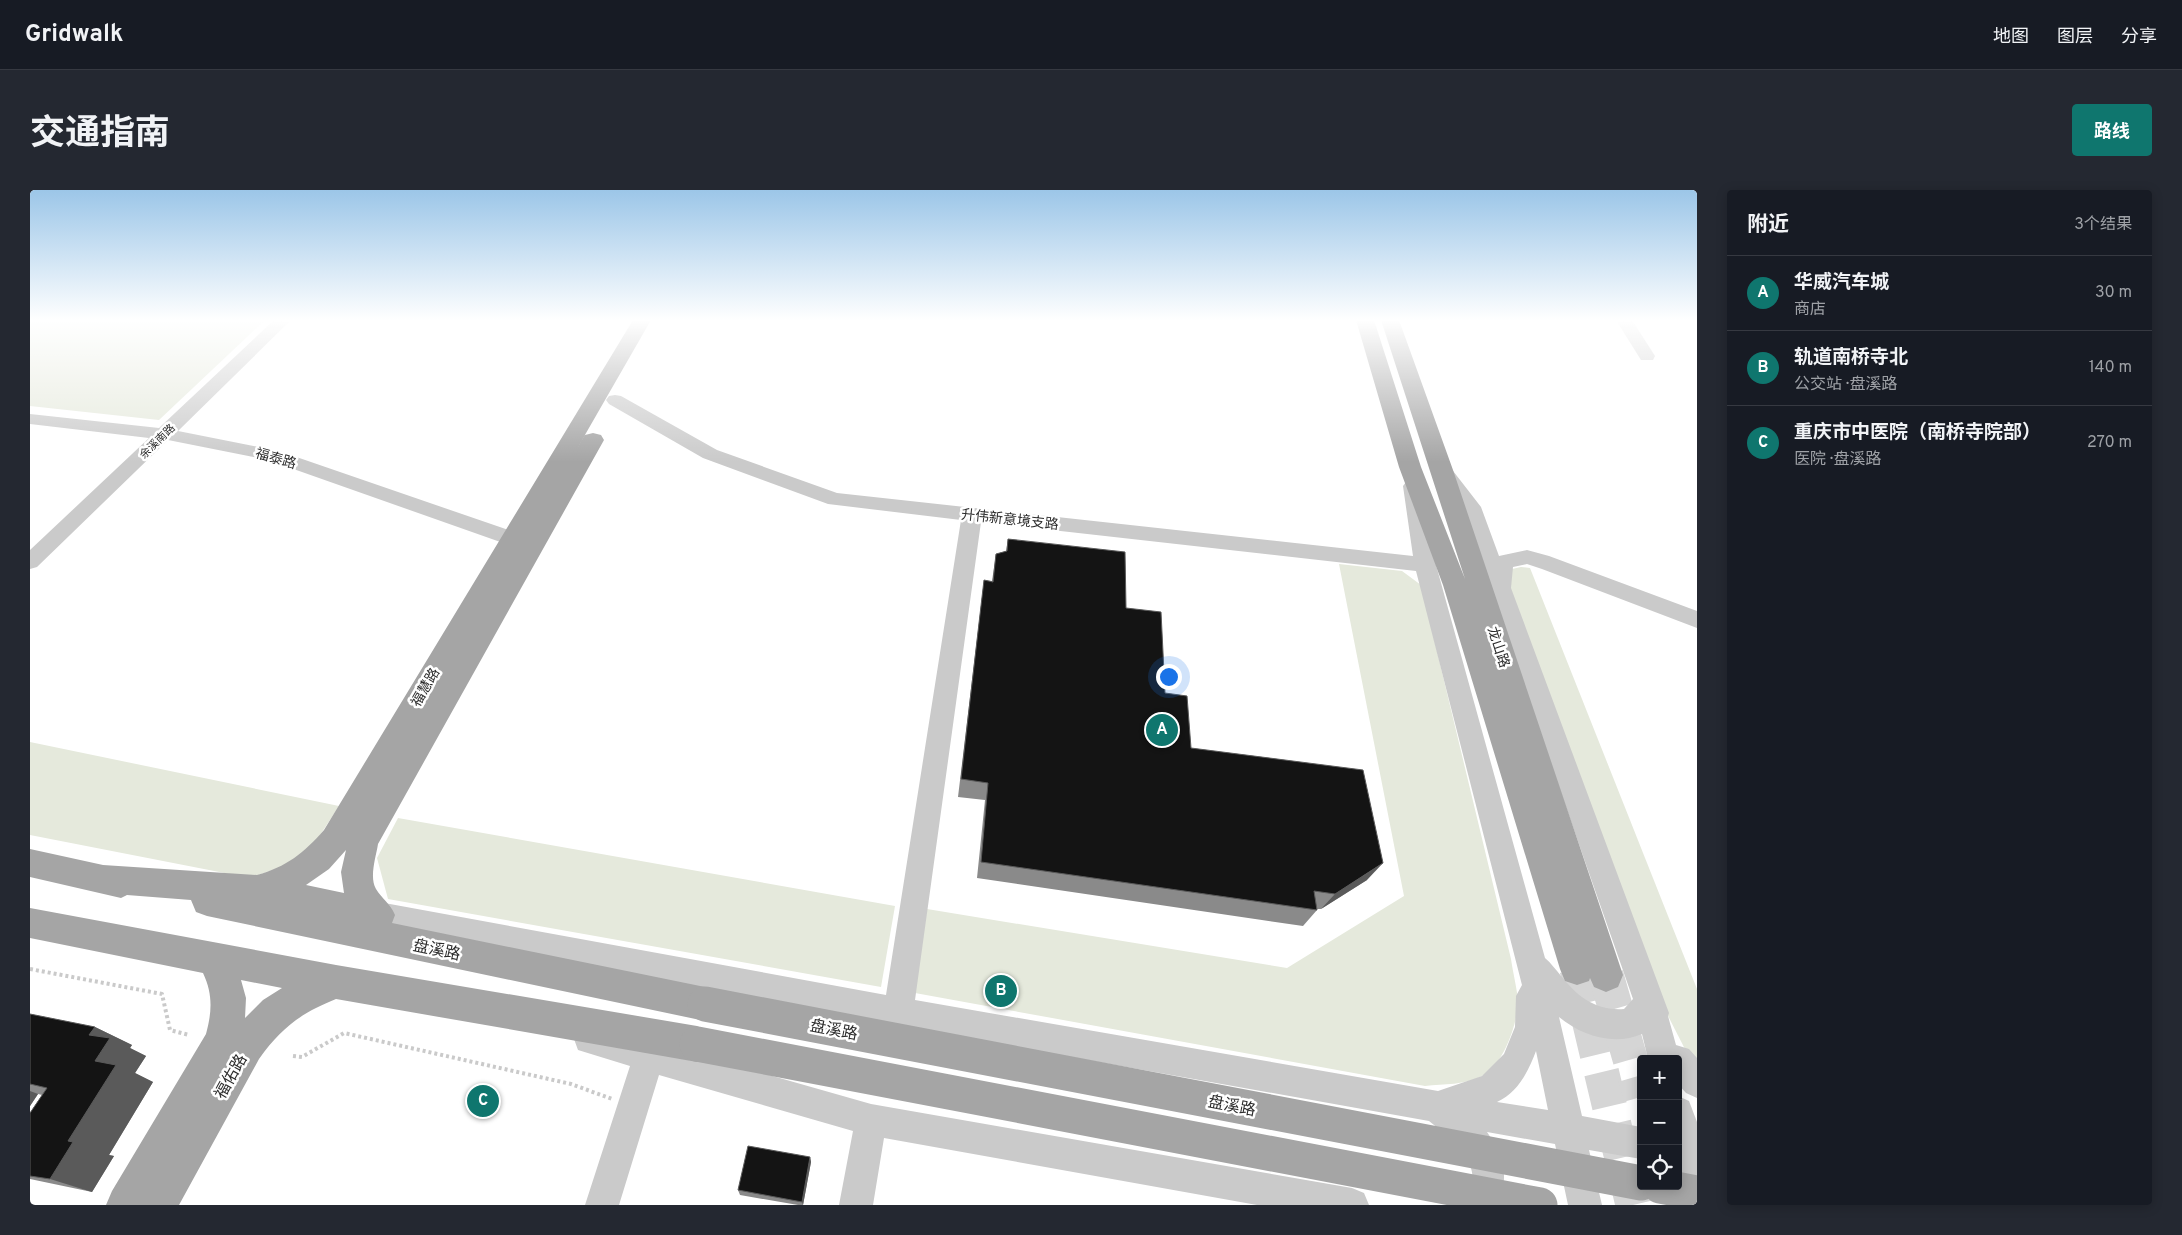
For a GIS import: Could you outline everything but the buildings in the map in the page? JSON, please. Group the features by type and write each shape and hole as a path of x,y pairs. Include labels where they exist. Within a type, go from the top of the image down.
{"main road":[{"name":"福慧路","path":"379,915 360,894 357,872 349,841 513,539 614,367"},
{"name":"福慧路","path":"103,879 257,890 286,881 349,841 633,367"},
{"name":"龙山路","path":"1380,367 1410,467 1455,585 1577,968"},
{"name":"龙山路","path":"1406,367 1442,470 1606,975"},
{"name":"盘溪路","path":"30,863 705,1004 1637,1182"},
{"path":"257,890 379,915"},
{"path":"30,923 336,982 698,1044 1540,1205"},
{"name":"福佑路","path":"126,1205 222,1041 229,1017 231,999 227,984 213,957"},
{"name":"福佑路","path":"157,1205 246,1046 262,1023 280,1008 302,995 336,982"},
{"path":"1681,1190 1697,1193"}],"street":[{"name":"余溪南路","path":"30,562 234,367"},
{"name":"升伟新意境支路","path":"615,400 710,454 835,499 1425,565"},
{"name":"福泰路","path":"30,419 164,434 272,455 513,539"},
{"path":"1410,467 1425,565 1532,962 1585,1205"},
{"path":"1442,470 1470,507 1649,1003 1663,1055"},
{"path":"898,1012 972,514"},
{"path":"1500,590 1501,570 1506,561 1526,557 1549,563 1697,620"},
{"path":"379,915 719,980 1637,1142"},
{"path":"1532,962 1558,998 1581,1015 1607,1024 1631,1023 1649,1003"},
{"path":"1437,1108 1492,1088 1515,1065 1530,1027 1532,962"},
{"path":"1649,1003 1676,1055"},
{"path":"482,1008 871,1120 1352,1205"},
{"path":"602,1205 649,1057"},
{"path":"1682,1064 1697,1082"},
{"path":"1437,1108 1458,1124 1472,1139 1484,1159 1488,1178 1486,1191 1476,1205"},
{"path":"856,1205 871,1120"},
{"path":"1682,1128 1697,1182"}],"path":[{"path":"30,969 162,994 170,1030 189,1035"},
{"path":"293,1056 302,1057 344,1033 571,1084 633,1107"}],"shaded area":[{"path":"30,367 215,367 159,420 30,406"},
{"path":"1339,564 1402,571 1421,585 1511,959 1518,1001 1515,1021 1508,1043 1503,1054 1490,1071 1469,1081 1425,1086 915,993 927,909 1287,968 1404,896"},
{"path":"1530,568 1697,989 1697,1066 1689,1057 1664,1008 1510,588 1512,569"},
{"path":"30,742 339,806 313,846 293,863 250,878 30,835"},
{"path":"398,818 895,906 881,987 388,899 377,858"}],"tunnel":[{"path":"1577,969 1633,1205"},
{"path":"1606,975 1637,1083"}],"place":[{"name":"华威汽车城","path":"1162,730"},
{"name":"轨道南桥寺北","path":"1001,991"},
{"name":"重庆市中医院（南桥寺院部）","path":"483,1101"}]}
